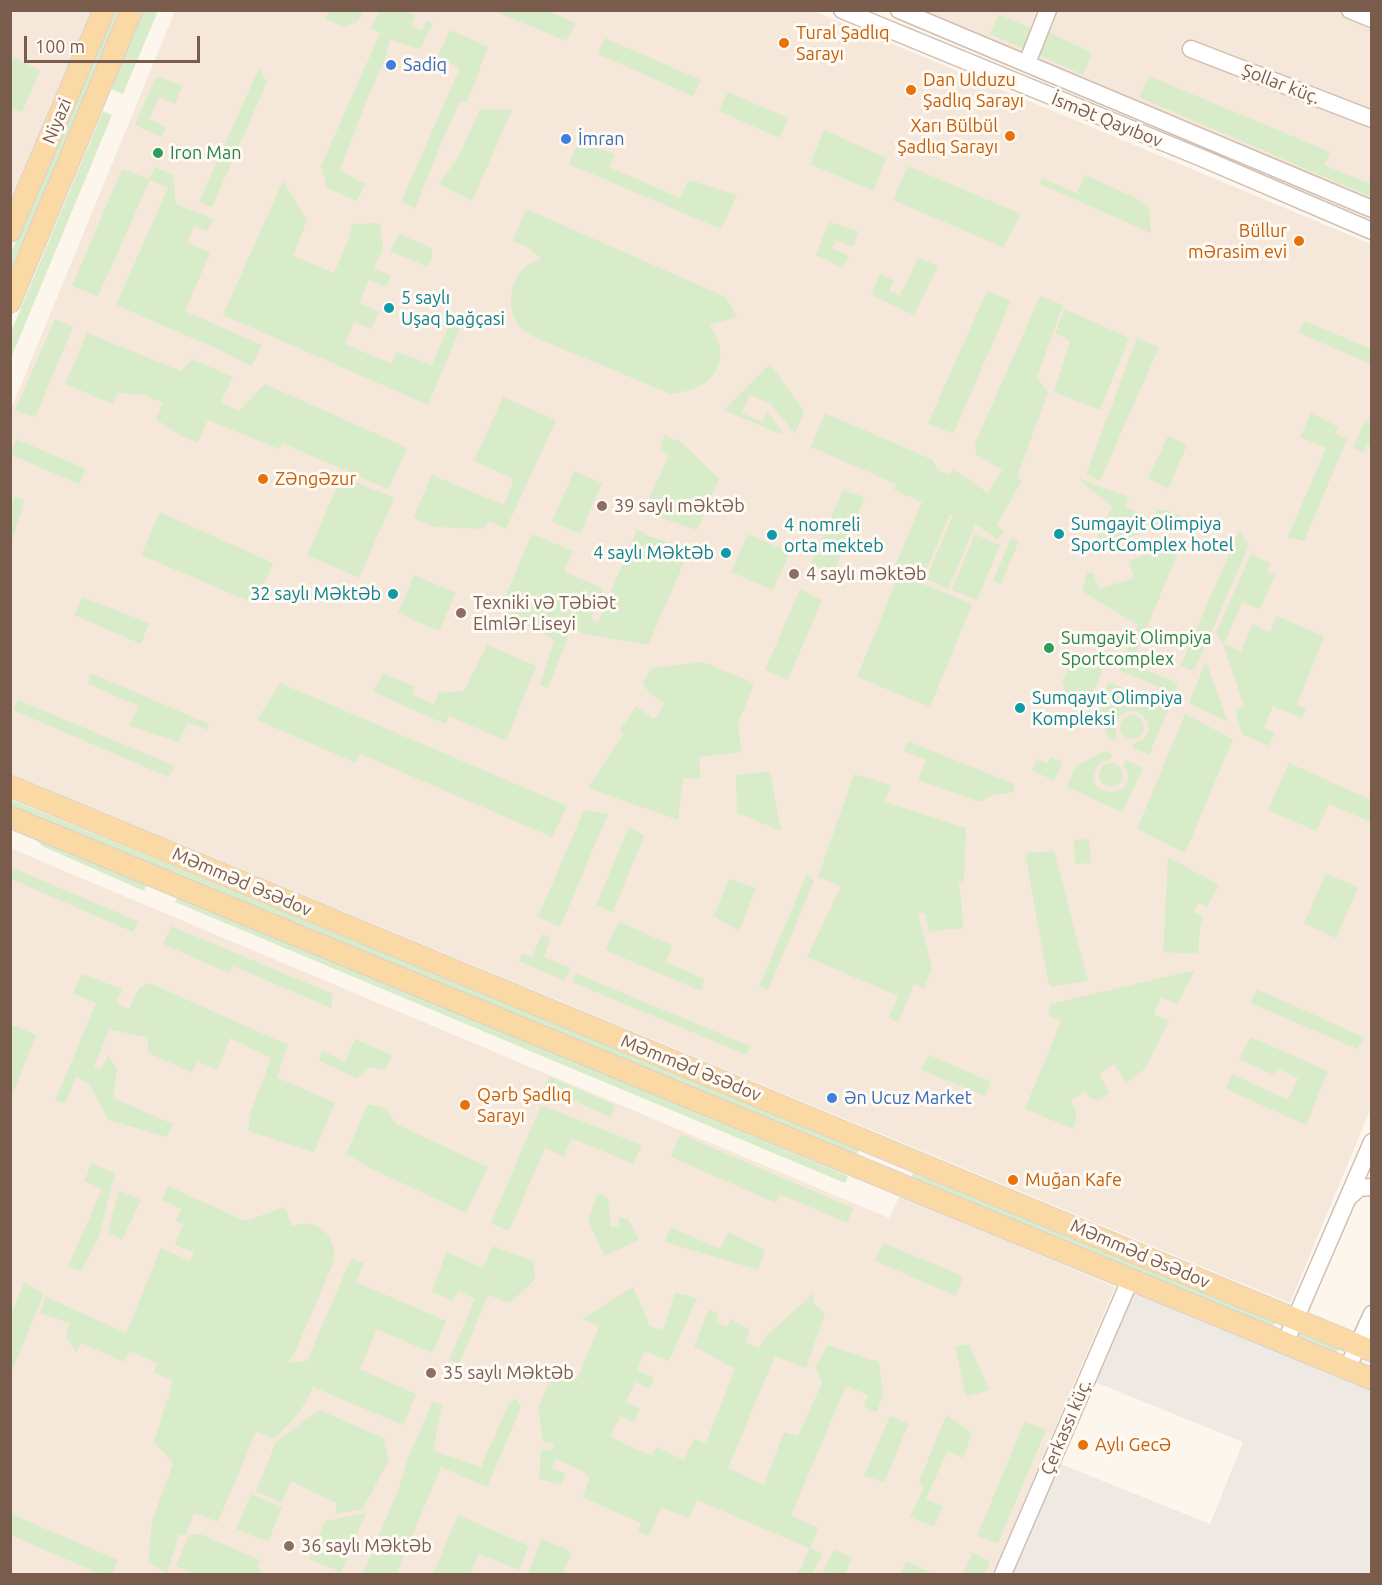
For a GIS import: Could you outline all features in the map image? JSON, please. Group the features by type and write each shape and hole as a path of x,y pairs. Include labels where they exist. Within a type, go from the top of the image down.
{"main road":[{"name":"Niyazi","path":"10,231 104,10"},
{"path":"10,302 132,10"},
{"name":"Məmməd Əsədov","path":"10,786 1364,1348"},
{"name":"Məmməd Əsədov","path":"10,817 1371,1379"}],"street":[{"name":"İsmət Qayıbov","path":"842,10 1209,161 1371,231"},
{"name":"İsmət Qayıbov","path":"899,10 1371,209"},
{"path":"1027,63 1048,10"},
{"path":"1350,10 1371,20"},
{"name":"Şollar küç.","path":"1191,49 1371,119"},
{"path":"1078,108 1086,88"},
{"path":"1209,161 1217,143"},
{"path":"1285,1343 1371,1142"},
{"path":"1347,1199 1359,1188 1371,1187"},
{"name":"Çerkassı küç.","path":"1003,1575 1130,1280"},
{"path":"1347,1369 1364,1348 1371,1314"}],"shaded area":[{"path":"11,11 93,11 11,204"},
{"path":"175,11 814,11 1371,244 1371,1108 1290,1303 11,774 11,409"},
{"path":"922,11 1371,11 1371,200 1017,51"},
{"path":"10,848 889,1218 900,1195 1115,1287 993,1574 11,1574"},
{"path":"1131,1286 1371,1389 1371,1574 1009,1574 1053,1461 1210,1524 1243,1442 1090,1380"}],"green space":[{"path":"144,10 158,11 123,94 111,89"},
{"path":"329,10 364,11 357,22 343,27 325,18"},
{"path":"112,11 123,11 11,279 11,253"},
{"path":"380,11 404,11 415,15 411,26 421,31 427,21 433,23 420,49 390,40 385,59 340,170 365,184 357,201 327,188 321,166 380,33 371,29"},
{"path":"494,11 548,11 576,23 566,41"},
{"path":"999,14 1032,29 1024,49 990,34"},
{"path":"450,30 488,47 467,103 460,101 415,209 401,202 460,68 437,58"},
{"path":"1049,32 1092,53 1083,75 1039,55"},
{"path":"605,38 701,80 693,96 598,54"},
{"path":"14,58 40,70 22,112 13,108 11,114 11,66"},
{"path":"259,68 267,82 212,207 199,202"},
{"path":"1149,76 1330,152 1324,165 1371,184 1371,197 1139,97"},
{"path":"161,77 182,86 175,104 159,97 149,119 166,127 161,137 135,125 155,78"},
{"path":"728,92 788,118 780,138 719,111"},
{"path":"480,109 512,110 472,201 439,184 459,156"},
{"path":"103,111 112,115 11,358 11,332"},
{"path":"824,130 886,158 873,191 810,164"},
{"path":"578,142 615,154 609,167 680,198 689,180 737,195 721,229 569,164"},
{"path":"908,166 1021,214 1003,247 893,200"},
{"path":"155,167 173,175 176,204 214,219 207,231 194,226 187,242 210,253 185,311 262,345 251,366 220,350 116,305 168,188 150,180 98,296 72,286 122,169 149,179"},
{"path":"1085,175 1136,198 1149,207 1151,233 1040,184 1042,178 1077,193"},
{"path":"283,181 307,220 293,256 334,273 349,238 352,224 380,223 383,248 374,268 391,276 386,287 369,280 359,303 379,312 371,329 354,322 345,344 392,364 397,352 432,365 453,317 463,321 428,405 223,315"},
{"path":"526,209 726,297 737,317 710,325 718,341 720,353 718,366 709,379 696,388 671,394 534,337 522,328 515,320 512,310 512,289 518,275 528,265 541,259 526,246 513,241"},
{"path":"829,222 858,231 853,247 836,240 832,248 849,256 843,268 816,255"},
{"path":"399,234 432,248 432,257 428,267 390,251"},
{"path":"918,258 938,266 914,315 871,295 880,273 894,281 889,291 900,296"},
{"path":"987,291 1011,301 953,434 928,423"},
{"path":"1040,296 1063,305 1037,377 1048,392 1017,477 1022,481 997,524 1004,533 997,540 975,525 948,589 926,579 953,515 950,514 923,578 895,566 922,502 894,490 896,484 811,447 825,413 933,460 938,470 950,475 953,470 988,493 1002,470 976,454 975,444"},
{"path":"1065,309 1129,338 1100,410 1054,392 1070,341 1055,333"},
{"path":"55,319 73,327 35,417 15,411"},
{"path":"1305,321 1371,349 1371,364 1299,333"},
{"path":"87,333 181,371 192,359 233,377 221,402 239,411 265,384 407,449 388,489 282,443 279,449 208,420 197,443 183,437 156,419 163,403 144,395 117,393 113,404 65,384"},
{"path":"1137,338 1159,347 1100,481 1086,474"},
{"path":"770,364 804,411 795,434 770,403 750,395 742,413 762,422 767,411 785,436 724,410"},
{"path":"503,397 556,420 506,529 488,521 484,529 435,527 413,518 432,475 504,505 514,479 474,461"},
{"path":"1311,413 1338,427 1335,434 1347,439 1304,541 1288,537 1326,448 1300,437"},
{"path":"1365,420 1371,424 1371,447 1367,445 1363,453 1353,448"},
{"path":"664,435 681,442 719,479 697,530 643,512 669,455 660,450"},
{"path":"1168,436 1187,445 1168,489 1148,478"},
{"path":"16,439 86,469 79,484 11,455"},
{"path":"574,471 602,483 580,534 552,522"},
{"path":"342,476 394,498 359,578 307,555"},
{"path":"1079,479 1129,497 1125,507 1153,519 1157,510 1166,510 1189,520 1092,548 1112,507"},
{"path":"843,490 865,497 833,575 811,563"},
{"path":"15,496 24,501 11,545 11,507"},
{"path":"160,512 273,563 255,604 141,555"},
{"path":"637,529 649,536 690,549 648,645 585,634 571,629 548,688 540,685 554,640 500,609 532,534 573,551 564,572 603,588 591,618 598,623"},
{"path":"1239,531 1249,545 1194,671 1180,666"},
{"path":"748,534 790,552 773,590 731,572"},
{"path":"975,534 1000,545 977,600 952,590"},
{"path":"1011,538 1019,541 1001,584 993,581"},
{"path":"1183,540 1132,664 1178,683 1174,694 1119,670 1138,625 1082,591 1087,573 1093,573 1099,589 1134,578 1129,561"},
{"path":"1251,554 1270,563 1267,571 1275,575 1260,609 1242,602 1224,644 1241,651 1253,624 1270,632 1277,616 1324,636 1297,705 1306,709 1302,718 1273,706 1264,728 1275,733 1269,746 1242,734 1235,710 1244,706 1223,644 1216,633"},
{"path":"899,574 972,604 930,707 857,677"},
{"path":"414,575 456,593 439,631 398,613"},
{"path":"800,589 822,600 788,680 765,670"},
{"path":"82,597 149,623 141,644 74,615"},
{"path":"487,645 536,666 506,741 449,716 445,724 373,692 383,673 415,687 412,695 434,704 439,693 464,691"},
{"path":"1075,651 1095,659 1102,672 1088,703 1063,692 1065,685 1062,683"},
{"path":"1206,661 1228,722 1189,703"},
{"path":"703,662 754,684 738,723 742,752 699,757 701,779 683,778 678,820 588,788 624,733 620,730 636,706 654,719 665,704 648,691 642,683 653,668"},
{"path":"91,673 209,724 207,730 188,722 179,742 129,726 138,706 88,684"},
{"path":"1109,682 1169,708 1149,755 1132,748 1134,743 1144,738 1148,732 1145,719 1133,711 1126,712 1117,720 1116,741 1108,738 1098,706"},
{"path":"280,683 567,806 552,837 360,754 356,763 257,720"},
{"path":"18,700 175,766 168,777 13,710"},
{"path":"1185,714 1233,739 1185,853 1137,829"},
{"path":"1132,715 1137,716 1143,722 1143,732 1137,738 1132,739 1127,738 1121,732 1120,727 1121,722 1127,716"},
{"path":"908,741 1014,784 1014,792 990,796 980,802 918,780 926,760 904,751"},
{"path":"1105,751 1112,754 1110,759 1096,768 1094,780 1098,787 1105,791 1114,792 1127,784 1128,776 1123,765 1126,760 1143,768 1122,812 1067,787 1076,766"},
{"path":"1051,757 1063,762 1054,781 1032,770 1037,759 1047,763"},
{"path":"1111,763 1116,764 1122,770 1122,780 1116,786 1111,787 1106,786 1100,780 1099,775 1100,770 1106,764"},
{"path":"1289,763 1371,800 1371,822 1329,804 1316,831 1268,810"},
{"path":"770,771 781,831 737,813 736,775"},
{"path":"854,774 891,785 885,802 966,828 964,881 959,882 964,929 929,932 925,913 918,914 932,968 924,988 914,984 898,1023 889,1017 898,996 807,957 841,886 818,877"},
{"path":"10,799 860,1149 856,1156 11,807"},
{"path":"584,810 608,814 560,927 538,917"},
{"path":"629,827 644,836 613,912 596,905"},
{"path":"25,831 147,884 144,891 44,847"},
{"path":"1089,839 1091,863 1075,864 1074,840"},
{"path":"1054,851 1088,981 1051,987 1048,981 1025,853"},
{"path":"1168,857 1219,885 1207,907 1198,903 1194,912 1203,916 1198,954 1163,952"},
{"path":"10,867 138,921 133,932 11,879"},
{"path":"807,874 814,881 768,990 759,987"},
{"path":"1326,874 1358,887 1336,938 1304,923"},
{"path":"729,879 756,888 739,931 714,916"},
{"path":"178,895 848,1176 845,1183 175,902"},
{"path":"619,922 672,945 666,962 704,979 701,991 605,950"},
{"path":"171,926 333,994 331,1008 233,966 229,973 163,944"},
{"path":"542,934 551,938 544,957 571,968 565,981 519,961 522,954 532,957"},
{"path":"1195,970 1177,1004 1161,997 1154,1014 1169,1021 1145,1069 1125,1083 1114,1064 1099,1074 1109,1093 1100,1100 1091,1099 1085,1091 1071,1101 1076,1114 1073,1129 1025,1109 1061,1021 1048,1015 1050,1004"},
{"path":"575,973 750,1046 747,1055 572,982"},
{"path":"82,974 122,989 116,1003 129,1009 139,988 150,983 288,1045 277,1077 335,1103 314,1152 248,1131 250,1114 271,1058 230,1038 217,1070 197,1061 192,1073 147,1052 148,1038 109,1029 94,1067 101,1070 108,1055 117,1069 113,1098 173,1124 167,1137 109,1120 89,1084 76,1076 66,1103 55,1101 96,1003 73,993"},
{"path":"1257,989 1365,1038 1357,1049 1250,1003"},
{"path":"13,1025 36,1035 11,1098 10,1032"},
{"path":"1251,1037 1328,1071 1306,1125 1226,1089 1232,1074 1288,1100 1298,1078 1278,1069 1274,1075 1239,1059"},
{"path":"355,1039 392,1055 385,1070 371,1067 357,1078 319,1061 322,1051 345,1062"},
{"path":"929,1055 991,1082 985,1096 921,1070"},
{"path":"550,1077 615,1105 611,1117 544,1088"},
{"path":"368,1104 387,1109 396,1124 488,1167 466,1213 374,1170 346,1154"},
{"path":"541,1105 642,1145 633,1164 572,1138 564,1156 545,1148 509,1231 491,1223"},
{"path":"680,1134 853,1208 847,1223 780,1194 776,1203 671,1157"},
{"path":"92,1163 115,1174 99,1237 81,1271 68,1267 102,1189 84,1181"},
{"path":"914,1172 1275,1322 1273,1329 910,1179"},
{"path":"168,1186 245,1221 285,1207 292,1226 314,1225 329,1237 334,1250 333,1264 294,1354 287,1363 307,1361 351,1259 364,1263 356,1282 446,1321 432,1353 377,1329 360,1369 416,1394 403,1425 313,1387 296,1415 274,1439 256,1432 218,1522 194,1513 185,1536 179,1534 167,1574 148,1562 152,1521 173,1463 154,1442 173,1381 154,1372 157,1363 130,1351 124,1362 81,1343 76,1353 66,1336 70,1323 40,1313 46,1297 126,1333 161,1248 190,1261 194,1252 175,1245 183,1224 176,1221 181,1209 162,1200"},
{"path":"119,1190 141,1200 122,1240 108,1233"},
{"path":"598,1193 608,1198 611,1227 619,1226 619,1217 628,1219 639,1240 604,1256 588,1219"},
{"path":"670,1227 720,1249 728,1232 765,1250 758,1270 665,1242"},
{"path":"883,1243 963,1276 956,1296 875,1261"},
{"path":"493,1246 533,1261 535,1279 510,1303 488,1295 459,1364 449,1360 475,1299 458,1291 453,1301 432,1292 446,1252 483,1268"},
{"path":"24,1283 44,1293 11,1373 11,1315"},
{"path":"633,1287 650,1326 663,1330 675,1293 697,1298 669,1361 645,1351 637,1370 654,1378 650,1389 635,1382 626,1402 640,1408 634,1422 620,1416 610,1437 652,1456 657,1447 684,1460 694,1439 706,1443 735,1369 694,1346 709,1309 719,1314 716,1322 727,1327 731,1319 750,1330 745,1342 759,1348 765,1337 814,1293 814,1304 825,1313 806,1368 775,1356 728,1468 764,1485 784,1432 798,1436 822,1383 816,1367 827,1345 879,1362 883,1393 877,1412 864,1407 868,1395 846,1386 791,1515 818,1528 810,1548 823,1554 812,1574 796,1574 802,1567 809,1548 697,1500 689,1518 661,1507 649,1536 638,1531 641,1523 586,1499 583,1496 590,1477 582,1471 556,1459 552,1468 565,1474 562,1485 539,1479 541,1449 552,1451 554,1444 543,1442 538,1409 556,1367 578,1378 599,1326 582,1319"},
{"path":"1299,1332 1339,1348 1336,1354 1296,1337"},
{"path":"969,1344 989,1390 966,1397 955,1347"},
{"path":"516,1398 521,1407 487,1487 441,1467 396,1574 363,1574 433,1401 442,1405 433,1451 481,1467 509,1403"},
{"path":"319,1410 384,1438 389,1459 363,1509 336,1514 336,1503 291,1481 281,1503 256,1491 276,1442"},
{"path":"946,1415 972,1433 963,1458 947,1451 926,1499 943,1506 934,1527 910,1517 924,1488 919,1482"},
{"path":"890,1416 909,1424 884,1482 864,1476"},
{"path":"1025,1421 1046,1430 998,1543 977,1536"},
{"path":"251,1494 282,1507 268,1542 236,1529"},
{"path":"366,1513 341,1572 309,1559 325,1521"},
{"path":"11,1514 118,1560 112,1574 100,1574 11,1535"},
{"path":"458,1515 529,1546 519,1570 479,1554 470,1574 433,1574"},
{"path":"200,1534 260,1560 257,1568 261,1570 258,1574 196,1574 176,1566 189,1535"},
{"path":"541,1539 569,1550 571,1555 562,1574 529,1572"},
{"path":"834,1549 852,1558 845,1574 822,1574"},
{"path":"973,1553 990,1562 985,1574 963,1574"},
{"path":"907,1561 934,1574 900,1574"}],"place":[{"name":"Tural Şadlıq Sarayı","path":"784,43"},
{"name":"Sadiq","path":"391,65"},
{"name":"Dan Ulduzu Şadlıq Sarayı","path":"911,90"},
{"name":"Xarı Bülbül Şadlıq Sarayı","path":"1010,136"},
{"name":"İmran","path":"566,139"},
{"name":"Iron Man","path":"158,153"},
{"name":"Büllur mərasim evi","path":"1299,241"},
{"name":"5 saylı Uşaq bağçasi","path":"389,308"},
{"name":"Zəngəzur","path":"263,479"},
{"name":"39 saylı məktəb","path":"602,506"},
{"name":"Sumgayit Olimpiya SportComplex hotel","path":"1059,534"},
{"name":"4 nomreli orta mekteb","path":"772,535"},
{"name":"4 saylı Məktəb","path":"726,553"},
{"name":"4 saylı məktəb","path":"794,574"},
{"name":"32 saylı Məktəb","path":"393,594"},
{"name":"Texniki və Təbiət Elmlər Liseyi","path":"461,613"},
{"name":"Sumgayit Olimpiya Sportcomplex","path":"1049,648"},
{"name":"Sumqayıt Olimpiya Kompleksi","path":"1020,708"},
{"name":"Ən Ucuz Market","path":"832,1098"},
{"name":"Qәrb Şadlıq Sarayı","path":"465,1105"},
{"name":"Muğan Kafe","path":"1013,1180"},
{"name":"35 saylı Məktəb","path":"431,1373"},
{"name":"Aylı Gecə","path":"1083,1445"},
{"name":"36 saylı Məktəb","path":"289,1546"}]}
